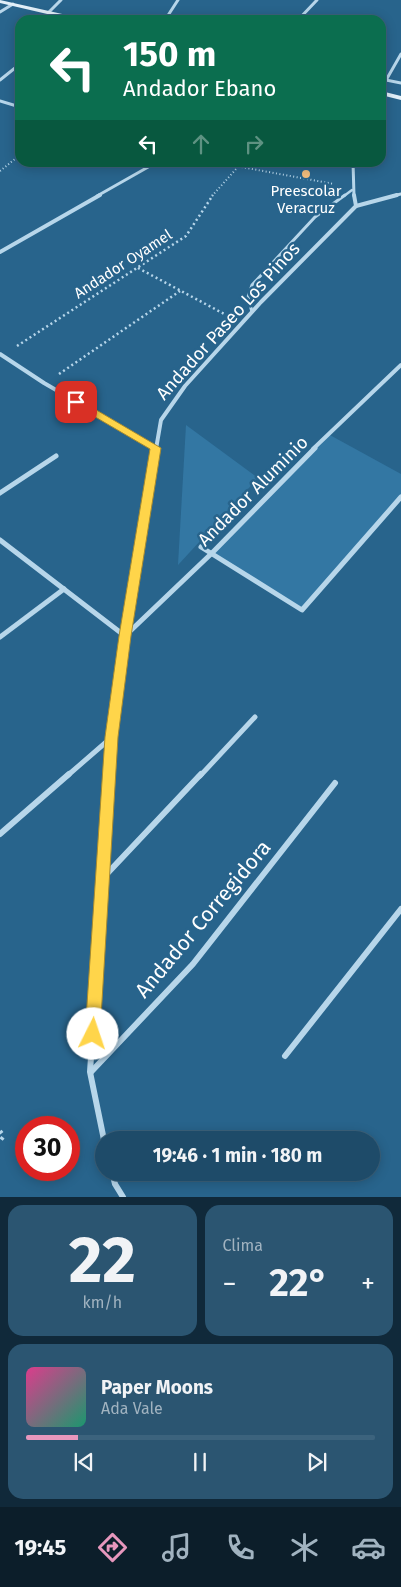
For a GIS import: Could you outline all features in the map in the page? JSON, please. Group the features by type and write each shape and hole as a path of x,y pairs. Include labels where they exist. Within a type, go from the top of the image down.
{"street":[{"path":"0,0 60,15"},
{"path":"50,12 62,0"},
{"path":"168,15 178,0"},
{"path":"303,15 317,0"},
{"path":"0,12 13,4"},
{"path":"401,54 386,80 401,83"},
{"path":"0,80 15,68"},
{"path":"386,94 401,98"},
{"path":"0,101 15,106"},
{"path":"0,252 149,167"},
{"path":"353,167 352,189 356,206 401,194"},
{"name":"Andador Paseo Los Pinos","path":"102,1131 90,1072 112,737 125,636 161,420 175,397 252,312 356,206"},
{"path":"1,355 44,383 156,448"},
{"name":"Andador Aluminio","path":"125,636 212,553 328,434 401,365"},
{"path":"0,494 56,456"},
{"path":"202,547 302,610 401,497"},
{"path":"0,540 125,636"},
{"path":"0,637 64,589"},
{"path":"103,878 255,717"},
{"path":"0,834 112,737"},
{"name":"Andador Corregidora","path":"90,1072 193,964 335,782"},
{"path":"285,1056 401,909"},
{"path":"114,1181 123,1197"}],"lane":[{"path":"252,312 248,297 252,285 315,217 352,189"}],"path":[{"path":"0,171 15,159"},
{"path":"233,167 352,189"},
{"name":"Andador Oyamel","path":"1,355 186,236 218,189 237,168"},
{"path":"138,268 242,323"},
{"path":"44,383 180,291"},
{"path":"0,1131 4,1136 0,1141"}],"shaded area":[{"path":"186,425 258,478 178,565"},
{"path":"328,434 401,474 401,497 302,610 212,553"}],"place":[{"name":"Preescolar Veracruz","path":"306,174"}],"route":[{"path":"76,402 156,448 125,636 112,737 93,1034"}]}
